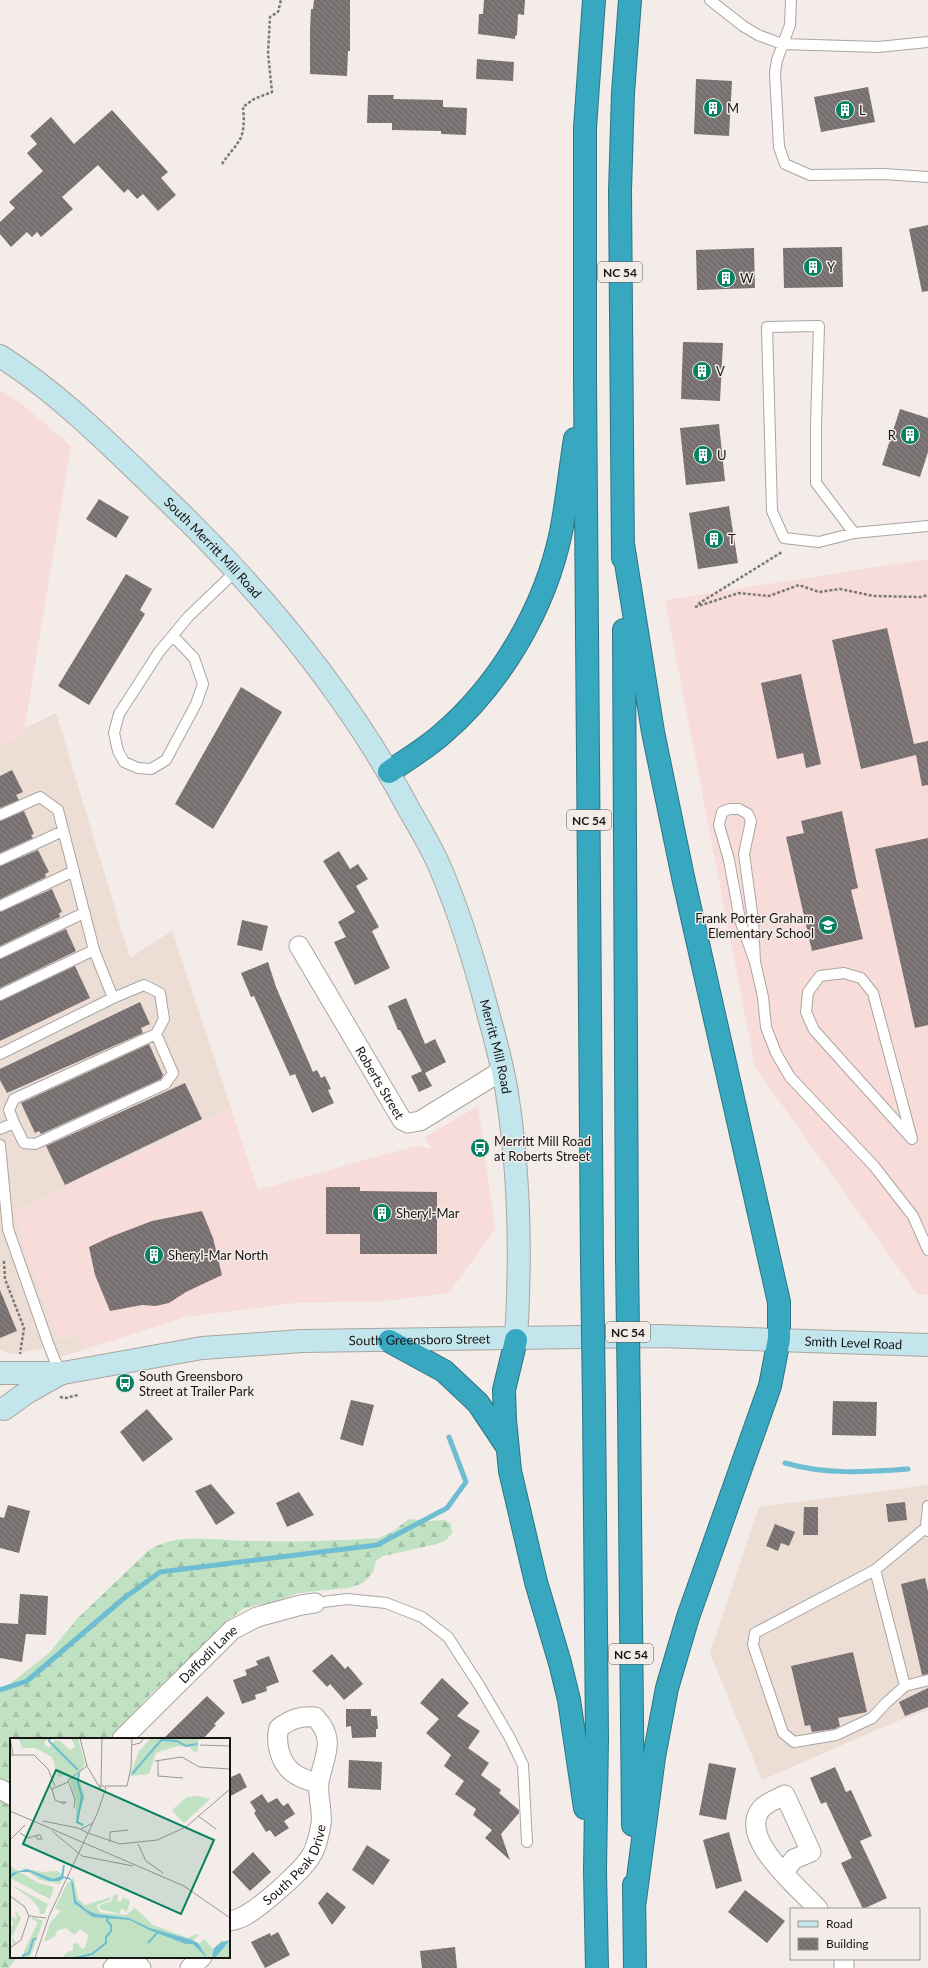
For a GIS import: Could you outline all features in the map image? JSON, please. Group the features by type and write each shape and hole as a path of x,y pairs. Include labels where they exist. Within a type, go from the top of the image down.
{"highway":[{"name":"NC 54","path":"594,0 585,128 585,378 597,1739 595,1871 597,1968"},
{"name":"NC 54","path":"630,0 623,93 620,191 627,1257 635,1968"},
{"path":"389,772 441,735 476,701 503,666 533,614 548,576 560,532 585,378"},
{"path":"622,544 640,661 661,770 706,982 779,1302 779,1340 770,1386 688,1617 667,1688 654,1757 635,1900"},
{"path":"516,1340 504,1390 510,1471 534,1574 554,1638 568,1700 595,1871"},
{"path":"389,1341 444,1371 478,1403 507,1446"}],"street":[{"name":"South Merritt Mill Road","path":"0,356 44,387 82,419 203,534 237,570 301,644 371,742 389,772"},
{"name":"Merritt Mill Road","path":"389,772 438,864 460,919 476,968 503,1070 517,1178 520,1270 516,1340"},
{"name":"Roberts Street","path":"299,946 402,1120 414,1124 503,1070"},
{"name":"South Greensboro Street","path":"6,1376 63,1373 202,1348 302,1341 516,1340 659,1336 779,1340"},
{"name":"Smith Level Road","path":"779,1340 928,1345"},
{"name":"South Greensboro Street","path":"2,1413 26,1393 63,1373"},
{"path":"2,1413 5,1398 4,1389 6,1376"},
{"name":"Daffodil Lane","path":"123,1738 232,1630 257,1617 315,1603"},
{"name":"South Peak Drive","path":"230,1921 246,1915 255,1909 302,1869 312,1855 318,1839 321,1822 319,1784"},
{"path":"0,1789 10,1794"},
{"path":"783,1873 817,1908"},
{"path":"113,1968 123,1958"},
{"path":"130,1958 141,1968"},
{"path":"190,1968 201,1958"}],"lane":[{"path":"710,0 743,26 758,35 782,44 878,47 928,42"},
{"path":"790,0 790,25 776,60 775,73 779,147 785,164 810,175 884,174 928,177"},
{"path":"854,533 816,483 819,326 767,327 772,512 784,538 819,542 854,533 928,526"},
{"path":"173,636 194,658 202,684 196,704 166,760 151,769 138,768 124,762 118,751 114,733 119,714 159,652 188,617 237,570"},
{"path":"0,815 40,797 58,810 94,950 113,998"},
{"path":"755,962 753,920 744,854 751,821 748,814 739,809 730,809 722,812 718,825 729,860 740,920 755,962 763,997 766,1027 776,1053 790,1077 874,1166 913,1216 928,1250"},
{"path":"0,860 63,831"},
{"path":"0,906 74,870"},
{"path":"0,953 84,913"},
{"path":"0,995 94,950"},
{"path":"844,973 861,978 873,993 912,1139 814,1030 806,1012 808,992 820,976 844,973"},
{"path":"0,1054 113,998 144,985 160,993 164,1019 156,1034 14,1099 9,1110 14,1123 24,1143 35,1144 165,1084 173,1073 156,1034"},
{"path":"0,1129 14,1123"},
{"path":"0,1145 8,1229 48,1343 55,1361 63,1373"},
{"path":"928,1506 928,1528 875,1570 755,1633 752,1645 783,1733 794,1742 836,1735 872,1718 905,1686 928,1680"},
{"path":"875,1570 905,1686"},
{"path":"315,1603 347,1599 386,1603 422,1617 448,1637 480,1685 510,1738 523,1765 527,1842"}],"path":[{"path":"222,164 239,141 242,133 244,107 254,99 272,92 268,53 270,17 278,12 281,0"},
{"path":"801,540 695,607 739,593 769,596 799,585 819,592 840,589 874,596 921,597 928,595"},
{"path":"3,1258 5,1279 24,1328 6,1376"},
{"path":"57,1396 66,1398 78,1395"}],"shaded area":[{"path":"0,390 19,402 71,446 23,737 0,745"},
{"name":"Frank Porter Graham Elementary School","path":"928,559 928,1295 917,1294 755,1067 665,600"},
{"path":"56,713 130,958 172,931 231,1108 16,1211 59,1341 78,1335 83,1350 60,1357 55,1346 13,1354 0,1350 0,737 32,725"},
{"path":"478,1106 495,1229 449,1293 384,1301 295,1303 185,1317 83,1350 78,1335 59,1341 22,1243 16,1211 231,1108 258,1190 408,1148 417,1146 432,1149 425,1137"},
{"path":"928,1485 928,1710 895,1722 762,1780 710,1653 759,1507"}],"green space":[{"path":"409,1519 429,1521 444,1520 451,1524 452,1533 446,1540 437,1544 383,1556 376,1561 373,1572 363,1583 348,1588 298,1593 270,1604 256,1605 243,1609 226,1622 207,1643 150,1695 110,1738 10,1738 10,1958 16,1958 9,1968 0,1968 0,1689 11,1683 49,1653 78,1618 148,1551 159,1545 171,1541 197,1538 236,1541 330,1541 379,1538 392,1532"}],"building":[{"path":"314,0 350,0 350,51 348,51 347,76 310,74 311,9 313,9"},
{"path":"484,0 525,0 524,15 518,14 517,35 515,36 515,39 478,34 479,14 483,14"},
{"path":"477,59 514,62 513,81 476,79"},
{"name":"M","path":"696,79 732,81 729,136 694,134"},
{"name":"L","path":"868,87 875,122 821,132 814,97"},
{"path":"368,95 394,95 393,99 443,100 443,107 467,108 466,135 441,134 441,131 392,130 392,123 367,123"},
{"path":"112,110 168,172 161,178 176,195 158,211 143,194 137,199 128,189 124,193 98,165 62,197 73,209 41,237 37,232 32,237 27,232 11,247 0,234 0,222 15,208 9,202 43,171 27,153 37,144 30,136 51,117 74,144"},
{"path":"928,225 928,291 922,292 909,229"},
{"name":"Y","path":"842,247 843,287 784,288 783,248"},
{"name":"W","path":"754,248 755,288 697,290 696,250"},
{"name":"V","path":"683,342 723,343 720,401 681,399"},
{"name":"R","path":"900,409 928,418 928,452 920,477 882,465"},
{"name":"U","path":"719,424 725,481 686,485 680,428"},
{"path":"99,499 129,517 116,538 86,519"},
{"name":"T","path":"729,506 738,563 698,569 689,513"},
{"path":"126,574 152,589 140,610 145,614 89,705 58,686"},
{"path":"887,628 914,744 928,741 928,785 922,786 916,755 861,769 832,640"},
{"path":"801,674 821,764 806,768 803,753 777,759 761,683"},
{"path":"241,687 282,712 213,829 175,804"},
{"path":"12,770 23,792 16,795 19,800 0,808 0,776"},
{"path":"24,811 34,834 31,835 33,838 0,853 0,821"},
{"path":"842,811 858,888 851,890 863,939 812,951 786,837 804,833 801,821"},
{"path":"928,838 928,1025 915,1028 875,849"},
{"path":"38,850 49,872 45,874 46,877 0,899 0,866"},
{"path":"339,851 350,869 358,864 368,879 356,886 379,927 372,931 390,968 355,985 334,942 346,937 338,922 355,912 323,861"},
{"path":"52,889 62,912 59,913 60,917 0,946 0,912"},
{"path":"242,920 268,926 262,951 237,945"},
{"path":"66,929 76,951 0,988 0,959"},
{"path":"268,962 276,987 313,1072 317,1070 321,1078 325,1076 331,1089 328,1090 334,1103 312,1113 295,1074 290,1076 254,996 251,997 241,973"},
{"path":"75,966 90,998 0,1041 0,1001"},
{"path":"406,998 425,1044 435,1039 446,1062 425,1073 432,1086 419,1092 411,1076 422,1071 400,1030 398,1030 388,1006"},
{"path":"140,1002 150,1024 141,1028 143,1033 7,1093 0,1080 0,1069"},
{"path":"149,1044 163,1075 161,1079 41,1134 39,1131 35,1133 21,1103"},
{"path":"185,1083 202,1119 65,1185 46,1146"},
{"name":"Sheryl-Mar","path":"326,1187 360,1187 360,1191 437,1192 437,1254 360,1254 360,1234 326,1234"},
{"name":"Sheryl-Mar North","path":"202,1211 213,1238 222,1275 186,1292 169,1303 156,1306 142,1305 110,1311 95,1275 89,1247 110,1237 152,1221"},
{"path":"0,1290 17,1331 0,1338"},
{"path":"351,1400 374,1405 363,1446 340,1439"},
{"path":"833,1401 877,1402 876,1436 832,1435"},
{"path":"147,1409 173,1439 143,1462 120,1432"},
{"path":"211,1484 235,1513 216,1525 195,1491"},
{"path":"299,1492 314,1515 287,1527 276,1503"},
{"path":"905,1502 907,1520 888,1522 886,1504"},
{"path":"8,1505 30,1511 19,1553 0,1548 0,1517 4,1518"},
{"path":"804,1507 818,1507 818,1535 803,1535"},
{"path":"775,1524 795,1532 789,1546 781,1543 778,1551 766,1546"},
{"path":"925,1578 928,1591 928,1674 922,1675 901,1584"},
{"path":"20,1594 48,1596 46,1635 26,1634 22,1662 0,1658 0,1623 18,1624"},
{"path":"853,1652 867,1712 838,1718 840,1726 834,1729 812,1732 810,1725 805,1726 791,1666"},
{"path":"332,1654 345,1669 348,1666 363,1684 344,1700 330,1684 327,1687 312,1671"},
{"path":"269,1656 279,1682 266,1687 267,1691 255,1695 256,1699 242,1704 233,1680 247,1675 245,1670 258,1665 256,1661"},
{"path":"442,1678 469,1703 457,1716 480,1731 468,1748 489,1763 481,1775 501,1790 499,1793 519,1810 519,1813 501,1834 510,1860 485,1838 492,1830 473,1815 476,1809 455,1794 464,1781 444,1766 451,1755 426,1733 439,1719 420,1703"},
{"path":"928,1688 928,1707 905,1716 899,1702"},
{"path":"207,1696 225,1713 214,1724 216,1725 204,1738 164,1738"},
{"path":"346,1709 371,1709 371,1716 377,1716 378,1729 376,1729 376,1737 352,1738 351,1726 346,1727"},
{"path":"349,1760 382,1762 381,1790 348,1788"},
{"path":"709,1763 736,1768 726,1820 699,1815"},
{"path":"835,1767 846,1792 851,1790 872,1836 860,1841 887,1898 863,1908 841,1863 852,1858 826,1802 821,1804 810,1778"},
{"path":"240,1773 247,1787 230,1796 230,1778"},
{"path":"262,1794 268,1803 277,1798 283,1806 288,1803 295,1814 284,1821 289,1828 275,1837 270,1830 266,1832 254,1813 256,1811 250,1802"},
{"path":"729,1832 742,1881 716,1889 703,1840"},
{"path":"367,1845 390,1860 373,1885 352,1870"},
{"path":"253,1852 271,1872 250,1891 232,1872"},
{"path":"745,1890 785,1921 767,1943 728,1912"},
{"path":"327,1892 346,1907 332,1925 318,1903"},
{"path":"278,1932 290,1955 265,1968 251,1942 270,1933 271,1936"},
{"path":"455,1947 457,1968 422,1968 420,1951"}],"waterway":[{"path":"0,1690 27,1681 123,1599 160,1572 377,1545 447,1508 466,1482 449,1437"},
{"path":"785,1463 800,1467 846,1472 908,1469"}],"place":[{"name":"M","path":"713,108"},
{"name":"L","path":"845,110"},
{"name":"Y","path":"813,267"},
{"name":"W","path":"726,278"},
{"name":"V","path":"702,371"},
{"name":"R","path":"910,435"},
{"name":"U","path":"703,455"},
{"name":"T","path":"714,539"},
{"name":"Frank Porter Graham Elementary School","path":"828,925"},
{"name":"Merritt Mill Road at Roberts Street","path":"480,1148"},
{"name":"Sheryl-Mar","path":"382,1213"},
{"name":"Sheryl-Mar North","path":"154,1255"},
{"name":"South Greensboro Street at Trailer Park","path":"125,1383"}]}
